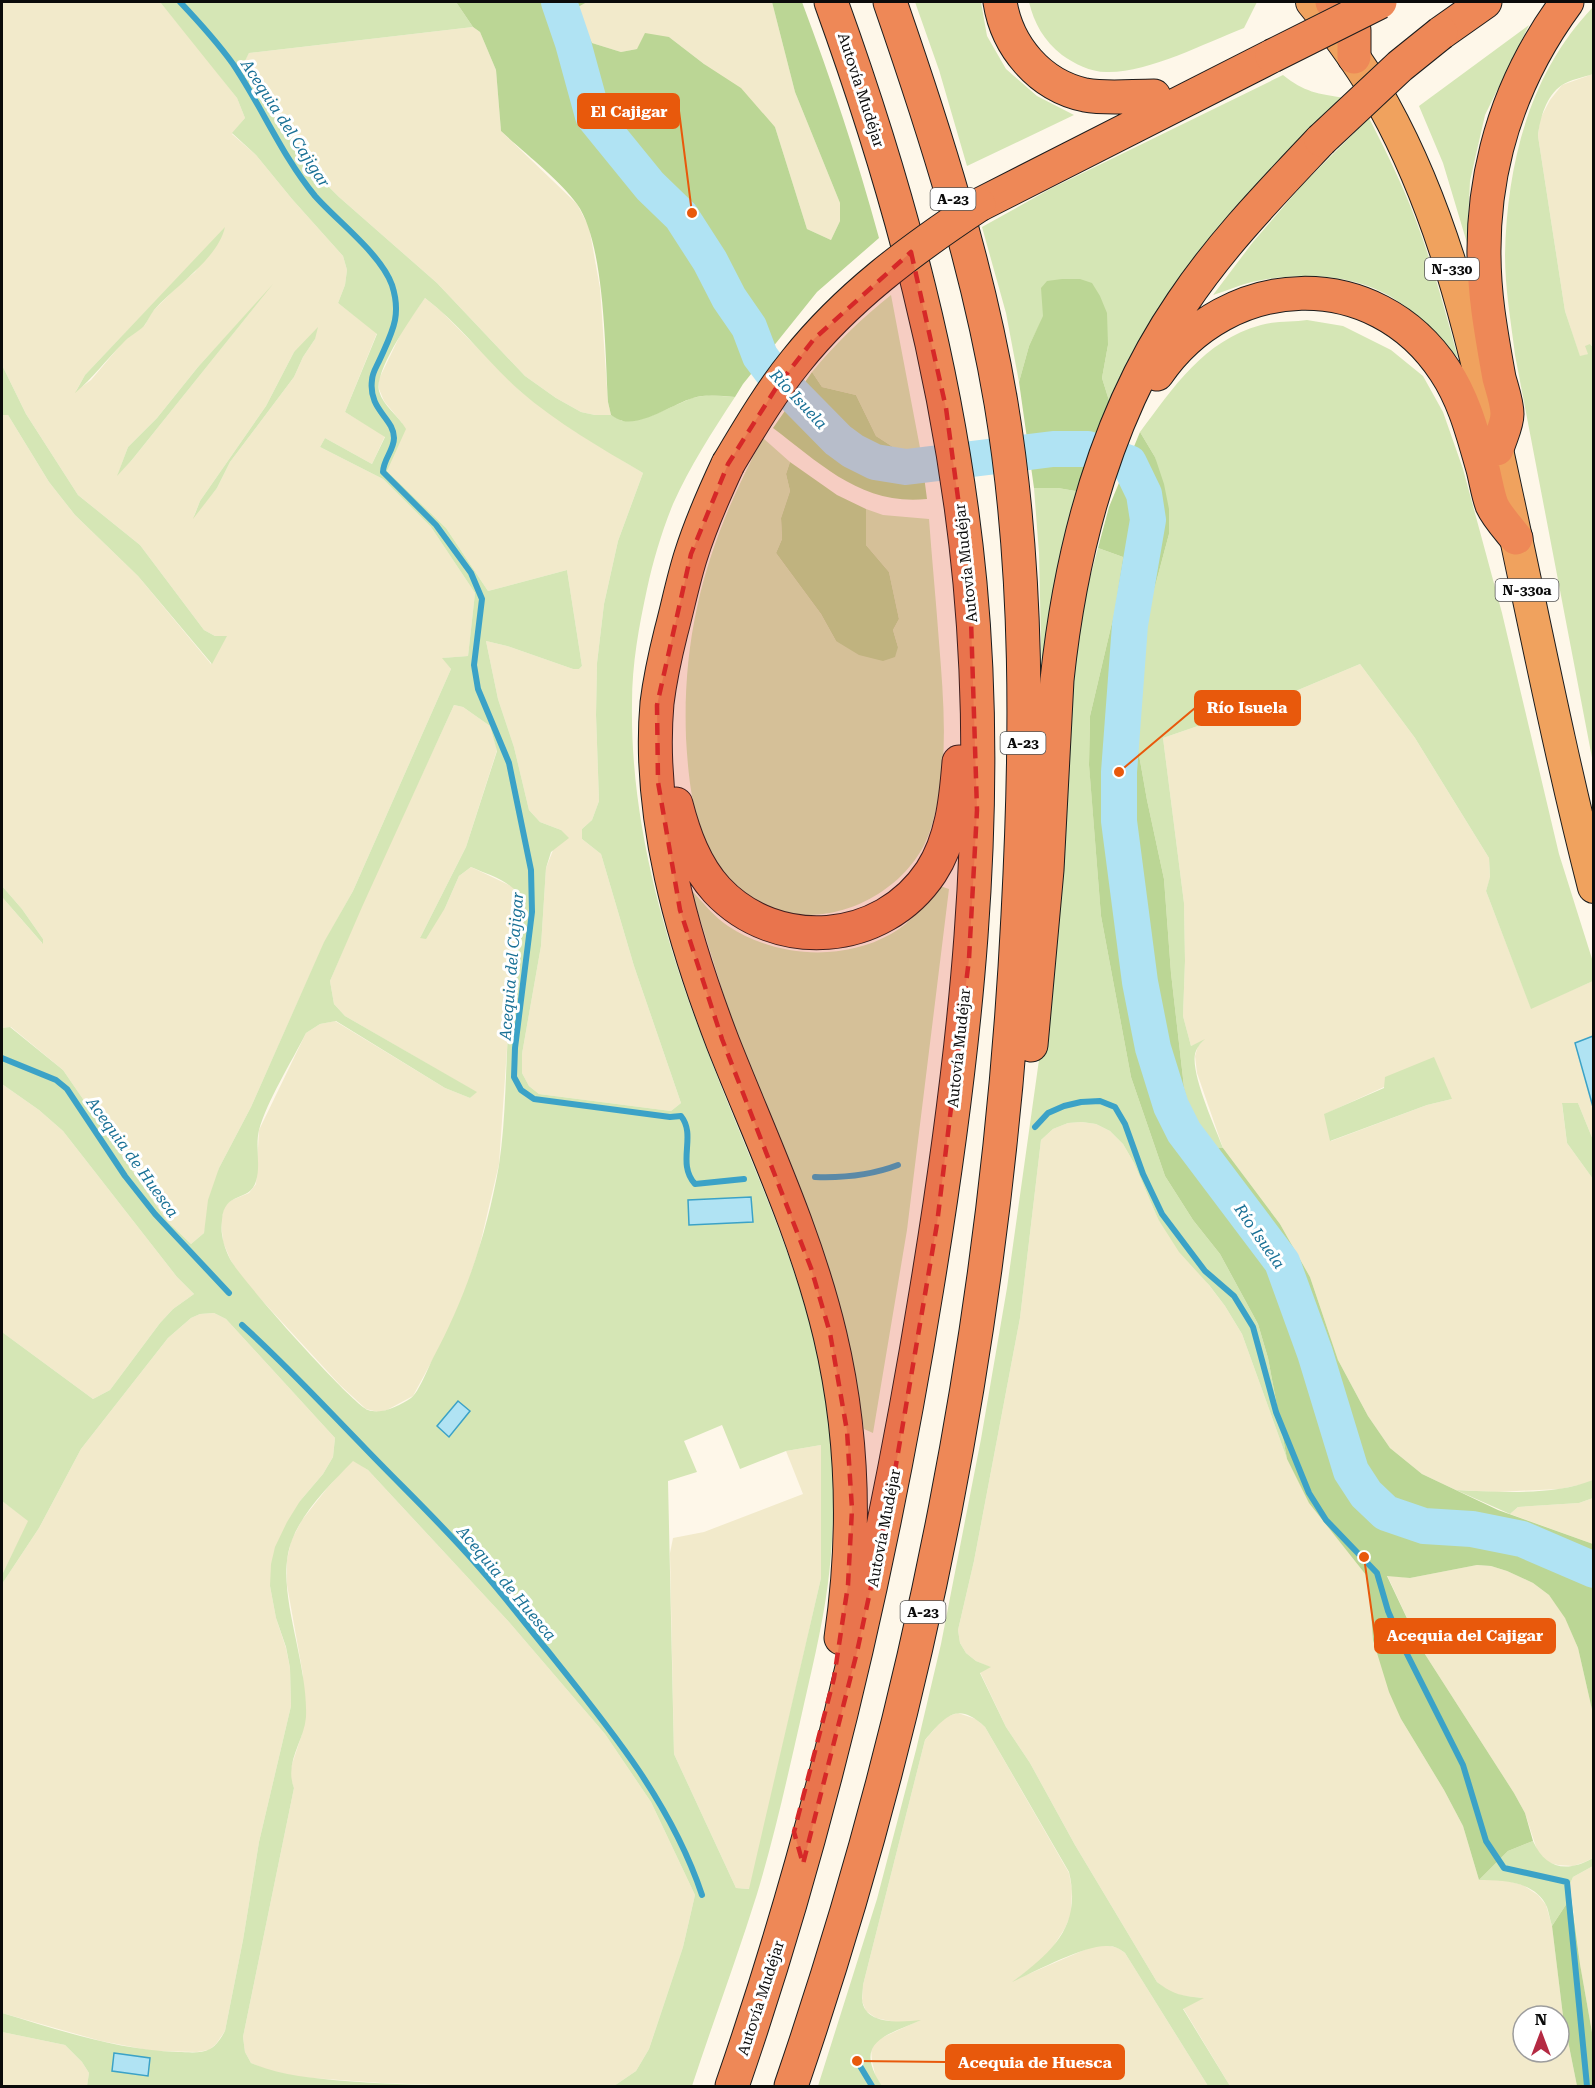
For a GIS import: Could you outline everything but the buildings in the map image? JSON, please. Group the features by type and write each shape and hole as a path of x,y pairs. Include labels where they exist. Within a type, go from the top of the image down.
{"highway":[{"name":"Autovía Mudéjar","path":"732,2086 803,1864 857,1652 891,1494 937,1224 955,1094 969,959 977,810 976,701 970,588 946,408 905,229 874,126 831,2"},
{"name":"A-23","path":"791,2086 843,1926 901,1711 945,1503 981,1293 1002,1124 1010,1043 1020,880 1024,700 1018,540 1000,400 988,337 958,218 937,143 890,2"},
{"path":"1000,2 1007,29 1015,45 1037,71 1052,81 1084,94 1103,97 1154,96"},
{"name":"N-330","path":"1312,2 1354,57 1384,106 1434,215 1463,305 1516,538"},
{"path":"1332,2 1354,30 1354,57"},
{"path":"803,1864 794,1832 834,1678 848,1585 852,1509 847,1431 837,1369 814,1278 784,1195 722,1039 689,942 672,879 662,816 656,743 657,705 662,669 691,554 728,464 778,385 834,318 899,260 979,205 1266,49 1340,2"},
{"path":"979,205 1020,166 1154,96 1380,2"},
{"path":"981,1293 1001,1271 1025,1095 1042,942 1057,680 1069,594 1087,512 1104,461 1131,393 1163,333 1204,272 1261,204 1321,140 1400,66 1485,2"},
{"path":"1497,449 1507,414 1493,344 1485,272 1486,201 1492,161 1517,85 1544,34 1567,2"},
{"path":"1131,393 1151,383 1166,362 1194,332 1242,303 1278,294 1297,293 1334,296 1361,304 1418,338 1445,371 1464,408 1492,506 1516,538"},
{"name":"N-330a","path":"1516,538 1593,887"},
{"path":"671,632 668,729 670,769 680,820 695,858 717,890 745,914 778,928 817,934 836,933 870,923 902,904 931,873 941,854 954,809 959,753 959,692 954,606 970,588"}],"highlighted area":[{"path":"911,252 946,408 970,588 977,810 969,959 937,1224 891,1494 857,1652 803,1864 794,1832 834,1678 848,1585 852,1509 847,1431 830,1333 811,1268 722,1039 680,910 658,782 657,705 691,554 728,464 778,385 814,339"}],"shaded area":[{"path":"2,2 160,2 237,98 245,118 232,134 256,155 343,256 347,270 345,285 338,303 377,333 345,412 385,436 372,464 325,438 320,447 383,479 431,527 475,593 468,656 443,658 451,669 353,891 324,943 251,1107 219,1168 204,1233 191,1244 167,1221 63,1070 11,1027 2,1028 2,897 42,943 43,939 2,886 2,415 8,415 49,482 75,515 138,576 211,664 226,637 215,636 204,630 140,545 78,495 26,414 2,365","holes":["225,228 195,272 152,312 145,325 124,341 91,380 76,391 85,375","264,295 131,461 118,474 128,447 157,418 198,367","315,339 294,377 230,462 217,488 194,516 200,501 266,406 294,352"]},
{"path":"587,2 772,2 795,92 840,203 840,221 831,240 807,229 775,127 704,64 669,37 637,49 621,52 592,43 576,7"},
{"path":"473,27 480,32 496,70 501,131 577,204 589,227 600,288 608,402 611,415 581,412 525,376 437,283 339,197 318,176 245,60 249,53"},
{"path":"1593,74 1594,347 1590,344 1588,354 1580,357 1565,311 1538,136 1540,119 1550,100 1562,85"},
{"path":"425,298 441,311 520,391 576,432 643,473 618,541 604,604 597,663 599,801 592,820 582,829 582,839 601,854 634,966 681,1103 671,1111 539,1094 529,1086 522,1073 522,1054 541,946 546,868 561,830 540,822 529,810 514,747 498,699 486,641 573,669 579,669 582,666 567,570 488,591 446,528 387,471 402,423 384,401 379,389 379,379 404,327"},
{"path":"1360,664 1415,738 1489,858 1490,878 1486,891 1531,1008 1593,981 1593,1140 1578,1103 1562,1104 1567,1143 1593,1179 1593,1480 1588,1483 1560,1489 1497,1492 1456,1490 1422,1474 1390,1448 1368,1416 1338,1360 1310,1277 1280,1224 1223,1148 1197,1073 1195,1056 1198,1046 1203,1041 1191,1046 1183,1016 1184,903 1163,738 1279,698","holes":["1384,1087 1452,1099 1427,1105 1331,1141 1325,1114"]},
{"path":"454,705 463,707 490,726 497,750 466,847 420,938 445,908 459,876 471,867 513,887 521,895 524,905 510,1006 499,1164 479,1249 467,1286 447,1333 413,1396 387,1410 378,1412 366,1409 340,1385 244,1281 231,1261 223,1242 221,1221 224,1206 249,1193 256,1184 259,1130 306,1033 320,1024 335,1021 445,1088 470,1098 476,1092 345,1016 334,1004 330,981 361,907"},
{"path":"2,1084 39,1110 63,1131 177,1277 194,1294 173,1309 160,1323 110,1390 93,1399 2,1332"},
{"path":"1068,1123 1096,1124 1110,1131 1123,1144 1134,1163 1158,1219 1225,1306 1242,1334 1287,1459 1309,1502 1366,1575 1401,1719 1463,1826 1479,1880 1504,1880 1523,1885 1538,1895 1546,1905 1552,1926 1562,2004 1511,2004 1511,2064 1571,2064 1571,2056 1577,2086 1230,2086 1183,2008 1203,1998 1171,1993 1157,1982 1075,1845 1030,1763 1006,1727 980,1672 990,1667 976,1661 966,1653 960,1643 958,1630 974,1561 1020,1318 1041,1140 1053,1129"},
{"path":"214,1313 226,1319 335,1438 333,1457 323,1474 300,1501 270,1586 290,1668 291,1706 259,1842 225,2031 209,2050 153,2051 101,2041 2,2013 2,1584 39,1528 81,1449 168,1338 191,1318 200,1314"},
{"path":"821,1445 821,1578 750,1889 736,1888 674,1754 670,1553 673,1538 704,1532 803,1494 786,1451"},
{"path":"353,1460 368,1470 509,1622 605,1734 651,1802 695,1895 683,1947 649,2049 636,2071 614,2086 460,2086 298,2077 267,2070 251,2063 245,2052 243,2037 294,1788 291,1780 291,1767 302,1734 303,1675 287,1585 287,1560 291,1541 302,1520"},
{"path":"1593,1498 1593,1544 1510,1514 1518,1507 1579,1503"},
{"path":"2,1501 29,1521 2,1575"},
{"path":"1477,1565 1507,1571 1533,1583 1549,1595 1565,1617 1578,1648 1593,1714 1593,1858 1585,1862 1573,1866 1558,1865 1546,1862 1538,1853 1525,1813 1421,1648 1387,1575 1410,1578"},
{"path":"958,1713 976,1719 985,1727 1069,1873 1072,1889 1071,1914 1065,1928 1042,1960 1015,1980 1091,1947 1106,1945 1118,1948 1125,1953 1208,2086 882,2086 876,2078 871,2049 877,2040 918,2021 899,2023 876,2018 866,2011 862,2001 863,1985 925,1740 945,1717"},
{"path":"1593,1866 1593,2038 1580,1964 1570,1884 1573,1877"},
{"path":"2,2032 65,2045 82,2062 89,2073 87,2086 2,2086"}],"green space":[{"path":"160,2 456,2 473,27 249,53 245,61 318,176 437,283 525,376 556,398 581,412 611,415 622,421 634,421 692,398 708,395 735,397 702,449 680,490 669,514 649,578 641,617 632,688 633,749 637,796 654,887 680,976 712,1063 765,1193 797,1280 810,1324 821,1369 828,1415 833,1478 833,1520 828,1583 816,1653 775,1830 749,1918 692,2086 614,2086 636,2071 649,2049 683,1947 695,1895 651,1802 605,1734 509,1622 368,1470 353,1461 311,1507 297,1529 288,1552 287,1590 306,1698 306,1717 291,1769 294,1788 243,2037 245,2052 251,2063 297,2076 360,2082 460,2086 87,2086 89,2073 82,2062 65,2045 2,2032 2,2013 111,2043 155,2050 194,2052 206,2051 212,2047 225,2031 259,1842 291,1706 290,1668 270,1586 271,1564 275,1547 287,1522 333,1457 335,1438 226,1319 214,1313 200,1314 191,1318 168,1338 81,1449 39,1528 2,1584 2,1575 28,1521 2,1501 2,1332 93,1399 110,1390 160,1323 173,1309 194,1294 177,1277 63,1131 39,1110 2,1084 2,1028 10,1027 63,1070 167,1221 191,1244 204,1233 208,1200 219,1168 251,1107 324,942 353,891 451,669 442,658 468,656 475,593 431,527 383,479 320,447 325,438 372,464 385,437 345,412 377,334 338,303 345,285 347,270 343,256 256,155 232,133 245,118 237,98","holes":["425,298 534,403 580,435 643,473 618,541 604,604 597,663 599,801 592,820 582,829 582,839 601,854 634,966 681,1103 671,1111 539,1094 529,1086 522,1073 522,1054 541,946 546,868 551,852 569,838 561,830 540,822 529,810 514,747 498,699 486,641 573,669 579,669 582,666 567,570 488,591 446,528 387,471 406,429 381,396 379,382 388,357","454,705 463,707 490,726 497,751 466,847 420,938 426,939 445,908 459,876 471,867 509,885 521,897 524,905 510,1006 502,1145 482,1240 456,1312 414,1395 396,1407 385,1411 368,1410 358,1402 320,1365 274,1314 230,1259 224,1245 222,1230 222,1220 227,1204 248,1192 256,1181 259,1130 274,1094 306,1033 320,1024 336,1021 445,1088 470,1098 477,1092 345,1016 334,1004 330,981","722,1425 740,1469 786,1451 821,1445 821,1578 749,1889 736,1888 674,1754 668,1481 697,1472 684,1441"]},
{"path":"456,2 587,2 576,8 592,43 621,52 637,49 645,33 669,37 704,64 741,88 775,127 807,229 831,240 840,221 840,203 795,92 772,2 802,2 843,118 879,238 817,292 735,397 693,398 640,420 623,421 615,418 611,415 608,402 602,299 598,271 586,222 577,204 561,185 501,131 496,70 480,32 473,27"},
{"path":"915,2 981,2 987,36 1006,69 1037,96 1074,115 967,166 939,70"},
{"path":"1029,2 1257,2 1244,28 1159,62 1125,71 1109,72 1084,67 1056,50 1041,31"},
{"path":"1593,7 1593,74 1562,85 1556,90 1545,108 1538,136 1565,311 1580,356 1588,354 1585,346 1590,344 1593,347 1593,763 1515,355 1505,255 1511,187 1526,122 1553,61 1571,33"},
{"path":"1529,25 1485,115 1470,181 1467,243 1443,163 1419,106"},
{"path":"1283,75 1312,91 1345,98 1234,208 1179,281 1111,407 1102,378 1108,345 1062,279 1029,346 1019,382 1006,313 982,227 1050,189"},
{"path":"1369,118 1417,222 1437,282 1458,358 1432,329 1402,304 1368,286 1349,281 1330,277 1290,276 1252,282 1213,295 1253,242 1304,183"},
{"path":"225,227 221,239 205,261 154,310 144,326 125,341 75,393 85,375"},
{"path":"1080,279 1092,283 1107,313 1108,345 1102,378 1111,407 1081,492 1058,488 1034,488 1019,382 1029,346 1043,316 1041,288 1047,281"},
{"path":"273,284 117,476 128,447 157,418 198,367"},
{"path":"891,295 921,453 896,449 876,436 856,395 822,387 812,372 850,331"},
{"path":"1307,320 1343,326 1391,350 1423,376 1443,412 1463,469 1502,613 1559,854 1593,962 1593,981 1531,1009 1486,891 1490,877 1489,858 1415,738 1360,664 1279,698 1163,738 1184,903 1183,1016 1191,1046 1205,1039 1197,1049 1195,1063 1204,1101 1223,1148 1212,1149 1191,1112 1184,1087 1171,973 1164,879 1147,800 1133,710 1135,674 1146,620 1169,534 1155,457 1140,432 1178,383 1206,354 1222,342 1261,325"},
{"path":"318,327 315,339 294,377 230,462 217,488 193,519 200,501 266,406 294,352"},
{"path":"2,365 26,414 78,495 140,545 204,630 215,636 227,636 212,664 138,576 75,515 49,482 8,415 2,415"},
{"path":"812,372 822,387 856,395 876,436 896,449 921,453 927,499 882,496 862,489 826,468 773,428"},
{"path":"1140,432 1155,457 1164,484 1169,509 1169,534 1146,620 1135,674 1133,710 1147,800 1164,879 1171,973 1184,1087 1191,1112 1212,1148 1223,1148 1280,1224 1310,1277 1338,1360 1368,1416 1390,1448 1422,1474 1498,1510 1593,1544 1593,1714 1578,1648 1565,1618 1549,1595 1533,1583 1507,1571 1477,1565 1410,1578 1387,1576 1421,1648 1525,1813 1533,1841 1508,1851 1479,1880 1463,1826 1401,1719 1389,1692 1373,1640 1366,1575 1309,1503 1287,1459 1268,1358 1258,1324 1220,1254 1193,1220 1165,1176 1131,1077 1101,916 1089,765 1090,716 1114,614 1123,557 1098,548 1109,507"},
{"path":"763,438 790,462 786,474 790,491 781,518 782,539 776,553 821,614 836,641 898,647 893,630 899,619 889,572 866,545 866,509 883,515 929,519 944,713 941,785 936,808 921,852 907,870 890,886 870,899 826,914 803,915 780,911 756,900 734,883 709,851 696,814 689,776 686,697 689,657 703,582 728,510"},
{"path":"790,462 837,495 866,509 866,545 889,572 899,619 893,630 898,647 895,657 883,661 859,655 836,641 821,614 776,553 782,539 781,518 790,491 786,474"},
{"path":"1034,488 1058,488 1081,492 1042,684 1039,553"},
{"path":"1098,548 1123,557 1114,614 1090,716 1089,764 1101,916 1131,1077 1165,1176 1193,1220 1220,1254 1258,1324 1268,1358 1287,1459 1242,1334 1225,1306 1179,1252 1158,1219 1134,1163 1123,1144 1110,1131 1096,1124 1068,1123 1053,1129 1041,1140 1020,1318 974,1561 958,1630 960,1643 966,1653 976,1661 991,1667 980,1673 1006,1727 1030,1763 1075,1845 1157,1982 1179,1994 1204,1998 1183,2009 1230,2086 1208,2086 1125,1953 1117,1948 1108,1946 1087,1949 1012,1982 1051,1949 1067,1923 1072,1891 1069,1872 985,1727 975,1719 959,1713 946,1718 925,1740 863,1985 862,1999 864,2008 869,2014 885,2020 921,2020 885,2036 872,2050 871,2059 874,2071 882,2086 818,2086 877,1899 916,1750 941,1644 981,1439 1007,1288 1054,953 1066,710 1087,589"},
{"path":"2,886 22,909 43,939 43,944 2,897"},
{"path":"940,886 949,889 907,1230 873,1433 864,1429 851,1352 836,1293 814,1229 729,1012 691,890 713,914 746,936 787,950 830,952 872,943 898,930 911,919"},
{"path":"1434,1057 1452,1099 1427,1105 1330,1141 1324,1114 1384,1088 1385,1077"},
{"path":"1562,1103 1578,1103 1593,1140 1593,1179 1567,1143"},
{"path":"1593,1480 1593,1498 1579,1503 1518,1507 1510,1514 1456,1490 1543,1491 1561,1489"},
{"path":"1533,1841 1544,1858 1558,1866 1574,1866 1593,1858 1593,1866 1573,1877 1570,1884 1571,1897 1552,1926 1547,1907 1535,1892 1518,1884 1479,1880 1508,1851"},
{"path":"1571,1897 1593,2038 1593,2086 1577,2086 1571,2056 1571,2004 1562,2004 1552,1926"}],"water":[{"path":"1594,1036 1593,1107 1575,1043"},
{"path":"751,1197 753,1222 689,1225 688,1200"},
{"path":"458,1401 470,1411 449,1437 437,1426"},
{"path":"114,2053 150,2058 148,2076 112,2071"}],"waterway":[{"name":"Acequia del Cajigar","path":"180,2 233,64 303,181 324,206 369,250 392,285 396,315 372,380 374,399 390,425 394,438 383,472 436,525 471,573 482,599 474,665 478,689 509,763 531,870 532,912 515,1048 514,1077 521,1090 534,1099 670,1117 681,1116 687,1132 687,1167 695,1184 744,1179"},
{"name":"Río Isuela","path":"559,2 593,116 650,186 681,216 710,261 729,298 749,327 760,356 775,376 838,440 875,462 906,467 1053,449 1088,449 1129,463 1144,494 1148,520 1130,625 1119,772 1119,821 1140,982 1153,1048 1171,1106 1184,1132 1282,1262 1315,1353 1351,1471 1366,1494 1386,1513 1424,1526 1472,1529 1522,1539 1594,1570"},
{"name":"Acequia de Huesca","path":"2,1058 56,1080 67,1089 125,1176 155,1214 229,1293"},
{"name":"Acequia del Cajigar","path":"1035,1127 1048,1113 1064,1106 1100,1101 1115,1107 1125,1124 1143,1174 1162,1214 1205,1271 1234,1296 1253,1327 1276,1412 1309,1493 1326,1520 1377,1573 1388,1611 1404,1648 1463,1765 1486,1841 1504,1868 1567,1882 1587,2086"},
{"name":"Acequia del Cajigar","path":"815,1177 857,1175 898,1165"},
{"name":"Acequia de Huesca","path":"242,1325 435,1519 478,1566 593,1707 636,1766 673,1828 702,1895"},
{"name":"Acequia de Huesca","path":"857,2061 872,2086"}],"place":[{"name":"El Cajigar","path":"692,213"},
{"name":"Río Isuela","path":"1119,772"},
{"name":"Acequia del Cajigar","path":"1364,1557"},
{"name":"Acequia de Huesca","path":"857,2061"}]}
